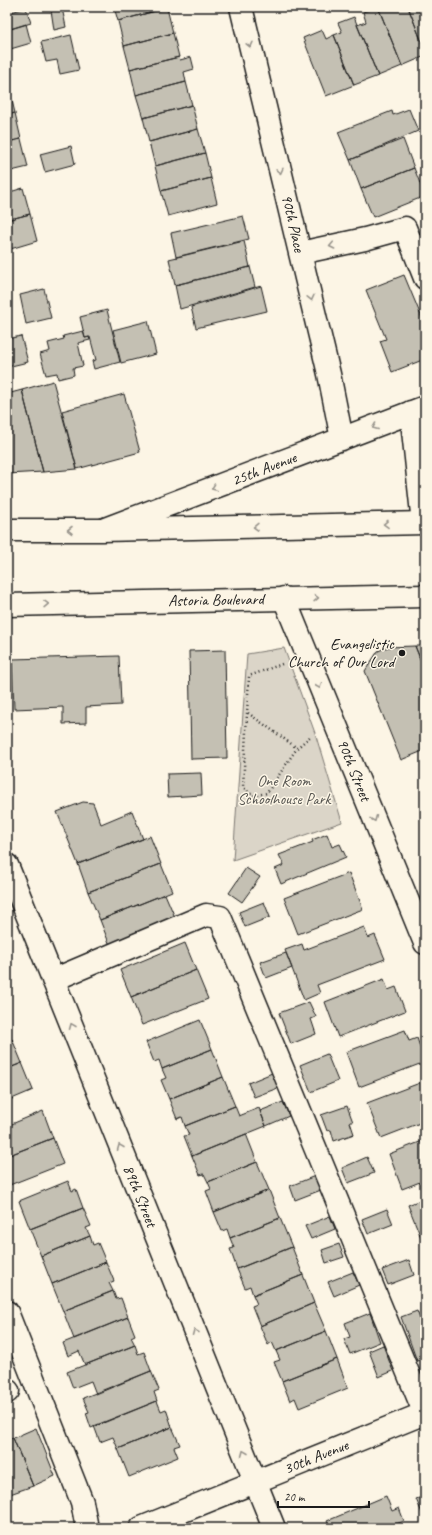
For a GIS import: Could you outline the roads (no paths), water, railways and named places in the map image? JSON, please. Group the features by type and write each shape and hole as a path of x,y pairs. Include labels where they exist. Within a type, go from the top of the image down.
{"street":[{"name":"90th Place","path":"241,7 300,253 342,439"},
{"path":"300,253 365,240 405,228 425,278"},
{"path":"7,530 102,530 424,523 418,410"},
{"name":"25th Avenue","path":"102,530 418,410"},
{"name":"Astoria Boulevard","path":"7,605 425,596"},
{"name":"90th Street","path":"284,598 425,943"},
{"name":"89th Street","path":"7,865 274,1528"},
{"path":"53,980 206,915 220,917 425,1413"},
{"path":"7,1312 82,1502 87,1528"},
{"name":"30th Avenue","path":"141,1528 425,1413"}],"place":[{"name":"Evangelistic Church of Our Lord","path":"402,653"}],"park label":[{"name":"One Room Schoolhouse Park","path":"284,790"}]}
